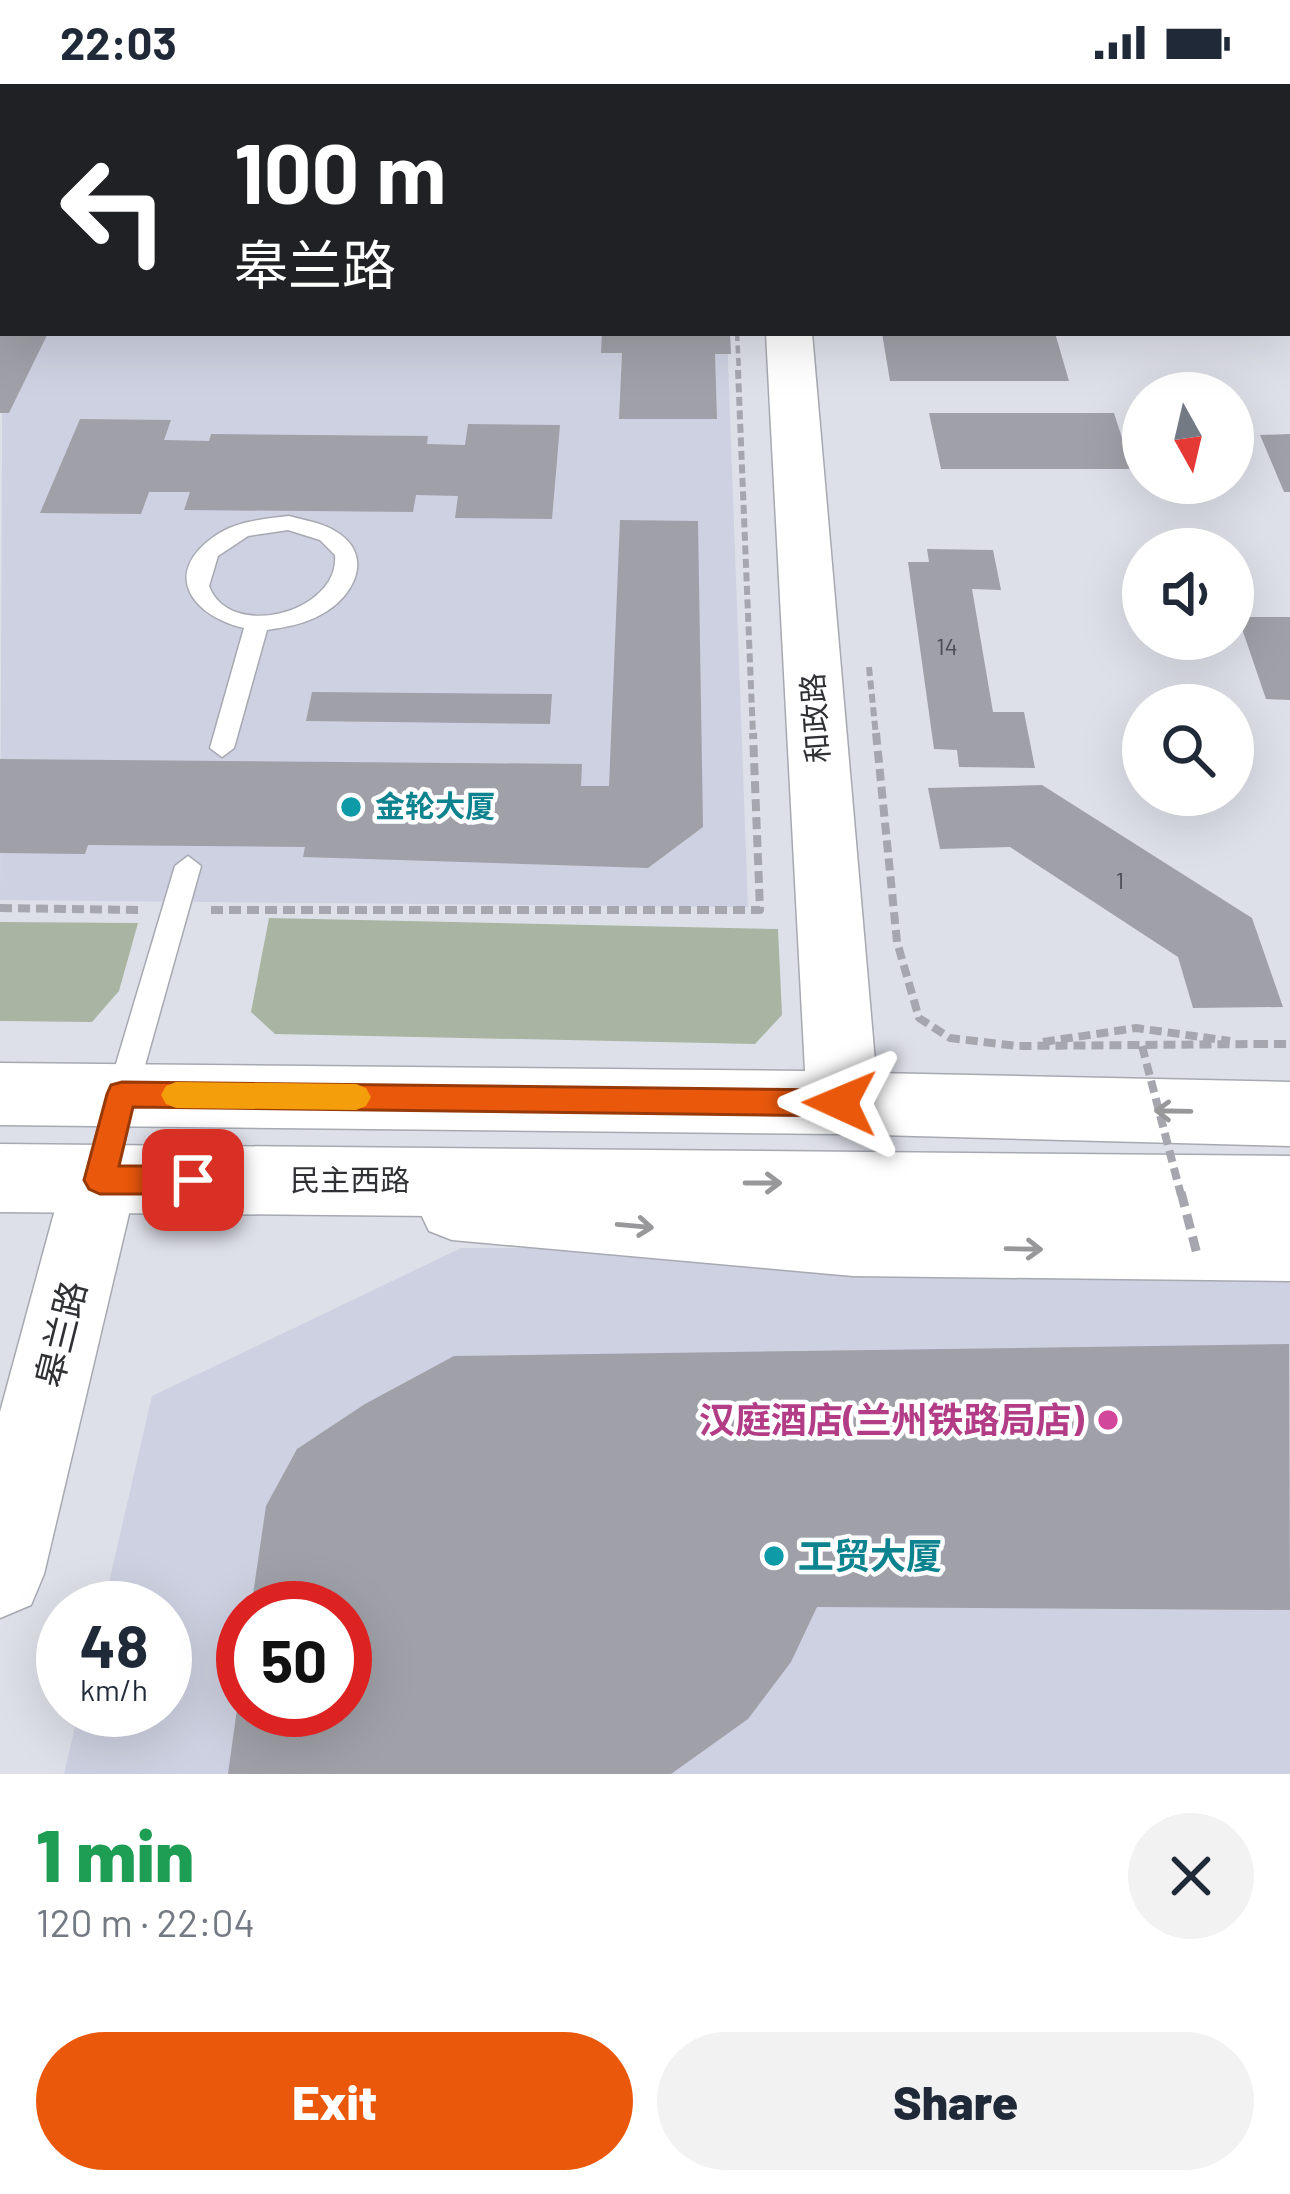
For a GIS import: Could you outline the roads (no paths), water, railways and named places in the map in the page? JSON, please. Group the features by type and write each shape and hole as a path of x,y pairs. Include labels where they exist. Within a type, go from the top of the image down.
{"main road":[{"name":"和政路","path":"789,336 841,1042 840,1103"},
{"path":"0,1094 840,1103 1290,1114"},
{"name":"皋兰路","path":"0,1574 122,1094"},
{"path":"0,1178 100,1180"},
{"name":"民主西路","path":"100,1180 1290,1190"}],"street":[{"path":"0,1190 100,1180"},
{"name":"民主西路","path":"100,1180 853,1245 1290,1250"}],"lane":[{"path":"289,523 316,528 337,539 349,555 350,574 338,593 302,615 256,623 228,618 206,605 196,588 197,569 210,550 232,535 289,523"},
{"path":"221,748 256,623"},
{"path":"122,1094 188,866"}],"place":[{"name":"金轮大厦","path":"351,807"},
{"name":"汉庭酒店(兰州铁路局店)","path":"1108,1420"},
{"name":"工贸大厦","path":"774,1556"}]}
